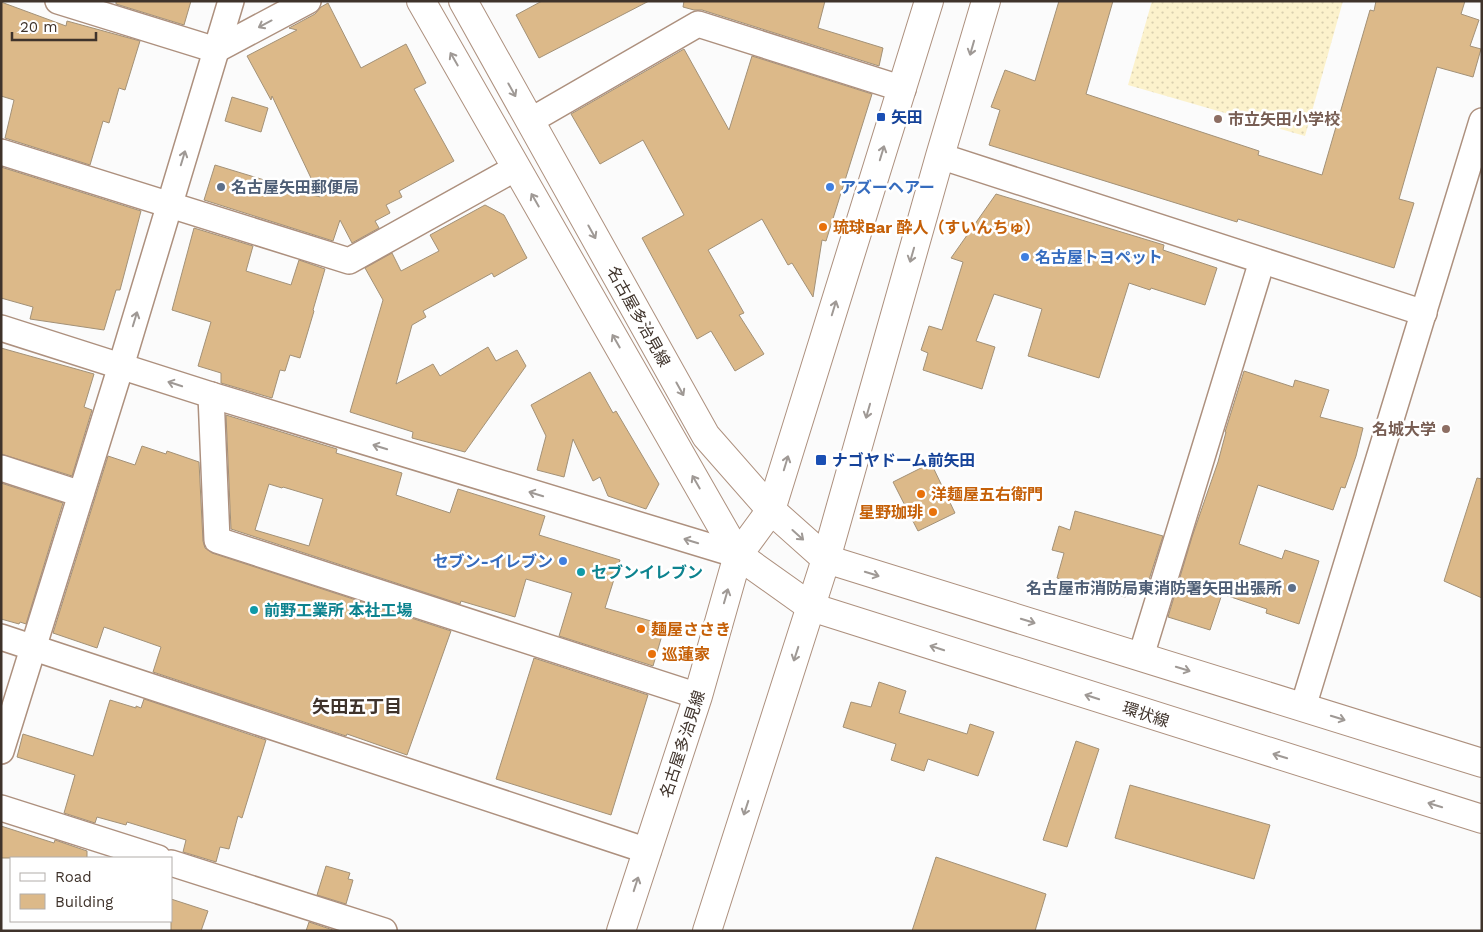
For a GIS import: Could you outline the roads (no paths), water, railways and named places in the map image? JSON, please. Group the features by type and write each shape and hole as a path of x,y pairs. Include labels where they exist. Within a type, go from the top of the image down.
{"main road":[{"name":"名古屋多治見線","path":"421,1 738,555 810,607"},
{"name":"名古屋多治見線","path":"463,1 706,436 771,510 826,559"},
{"path":"738,555 771,510 929,1"},
{"path":"707,931 826,559 986,1"},
{"name":"名古屋多治見線","path":"621,931 698,696 738,555"},
{"path":"826,559 1482,763"},
{"name":"環状線","path":"810,607 1482,819"}],"street":[{"path":"58,1 216,50 308,1"},
{"path":"1,751 121,366 231,1"},
{"path":"530,122 698,24 902,88"},
{"path":"1303,707 1482,121"},
{"path":"1,152 349,261 516,168"},
{"path":"940,156 1424,313"},
{"path":"1142,656 1262,261"},
{"path":"1,328 211,395 738,555"},
{"path":"211,395 217,540 698,696"},
{"path":"1,468 81,494"},
{"path":"1,637 648,851"},
{"path":"1,808 155,857"},
{"path":"172,862 384,931"}],"place":[{"name":"矢田","path":"881,117"},
{"name":"市立矢田小学校","path":"1218,119"},
{"name":"名古屋矢田郵便局","path":"221,187"},
{"name":"アズーヘアー","path":"830,187"},
{"name":"琉球Bar 酔人（すいんちゅ）","path":"823,227"},
{"name":"名古屋トヨペット","path":"1025,257"},
{"name":"名城大学","path":"1446,429"},
{"name":"ナゴヤドーム前矢田","path":"821,460"},
{"name":"洋麺屋五右衛門","path":"921,494"},
{"name":"星野珈琲","path":"933,512"},
{"name":"セブン-イレブン","path":"563,561"},
{"name":"セブンイレブン","path":"581,572"},
{"name":"名古屋市消防局東消防署矢田出張所","path":"1292,588"},
{"name":"前野工業所 本社工場","path":"254,610"},
{"name":"麺屋ささき","path":"641,629"},
{"name":"巡蓮家","path":"652,654"}],"district":[{"name":"矢田五丁目","path":"357,707"}]}
